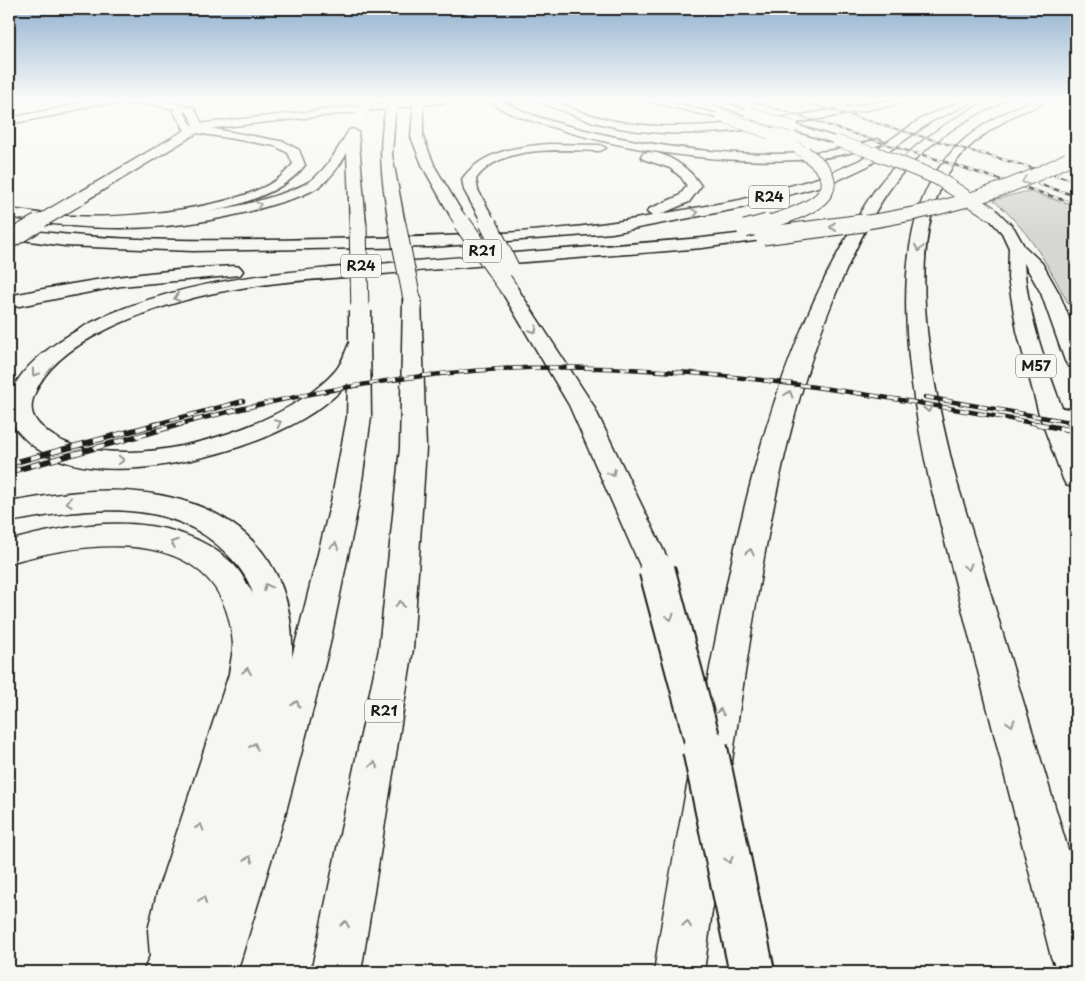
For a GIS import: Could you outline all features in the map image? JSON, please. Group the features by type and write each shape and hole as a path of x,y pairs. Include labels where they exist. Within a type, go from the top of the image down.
{"main road":[{"path":"9,240 151,156 165,145"},
{"path":"151,156 185,145"},
{"path":"72,221 130,218 178,212 223,204 268,188 292,174 299,165 299,159 290,148 279,145"},
{"path":"12,213 109,224 158,223 214,215 269,202 308,187 321,179 345,145"},
{"path":"184,968 264,815 312,648 345,502 359,417 358,225 353,145"},
{"name":"R21","path":"336,972 396,649 413,448 412,298 387,170 385,145"},
{"name":"R21","path":"420,145 429,167 456,214 515,292 581,406 657,570 704,744 752,972"},
{"path":"648,145 695,152 772,157 816,156 854,150 870,145"},
{"path":"623,250 660,241 745,228 801,212 813,205 826,193 830,180 825,168 792,145"},
{"name":"M57","path":"848,145 924,172 974,199 991,213 1009,232 1017,248 1034,262 1071,339 1076,361"},
{"name":"R24","path":"65,241 144,245 284,246 431,242 543,235 612,228 680,216 805,188 864,163 891,145"},
{"path":"679,972 727,665 765,478 796,369 836,272 882,190 898,171 927,145"},
{"path":"967,145 952,158 942,173 932,192 922,224 914,280 914,312 922,379 940,467 1076,957"},
{"path":"515,292 485,216 469,185 471,173 476,168 493,159 530,150 585,147 636,153 678,167 689,176 694,186 684,199 663,210 543,235"},
{"name":"R24","path":"271,270 450,263 623,250 763,236 864,222 944,206 1006,188 1035,177 1072,156"},
{"path":"9,233 65,241"},
{"path":"9,240 65,241"},
{"name":"M57","path":"1017,248 1015,259 1018,288 1029,343 1051,414 1070,445 1076,479"},
{"path":"360,344 345,374 327,392 298,413 262,430 217,447 181,454 128,460 69,454 48,446 25,423 20,415 20,403 25,389 40,366 58,351 109,322 141,309 218,287 300,276 450,263"},
{"path":"9,302 94,283 134,277 271,270"},
{"path":"9,315 52,303 151,283 271,270"},
{"path":"1051,414 1076,418"},
{"path":"9,512 91,500 131,501 168,506 200,517 222,529 258,567 271,594 274,614 275,649 271,677 258,731 214,874 198,913 184,968"},
{"path":"9,552 51,540 79,536 130,534 152,537 186,548 205,558 219,569 240,600 250,645 247,674 180,893 172,930 184,968"}],"shaded area":[{"path":"1028,191 1076,207 1076,319 1050,270 1031,240 1007,212 993,200"}],"railway":[{"path":"888,145 920,155"},
{"path":"950,145 985,155"},
{"path":"917,153 1076,204"},
{"path":"981,153 1076,181"},
{"path":"1038,184 1076,196"},
{"path":"176,425 256,405 337,389 419,376 501,369 570,368 638,369 774,382 910,401 1044,425"},
{"path":"925,397 1076,423"},
{"path":"153,425 243,401"},
{"path":"9,464 157,424"},
{"path":"9,472 181,424"},
{"path":"1037,424 1076,431"}]}
